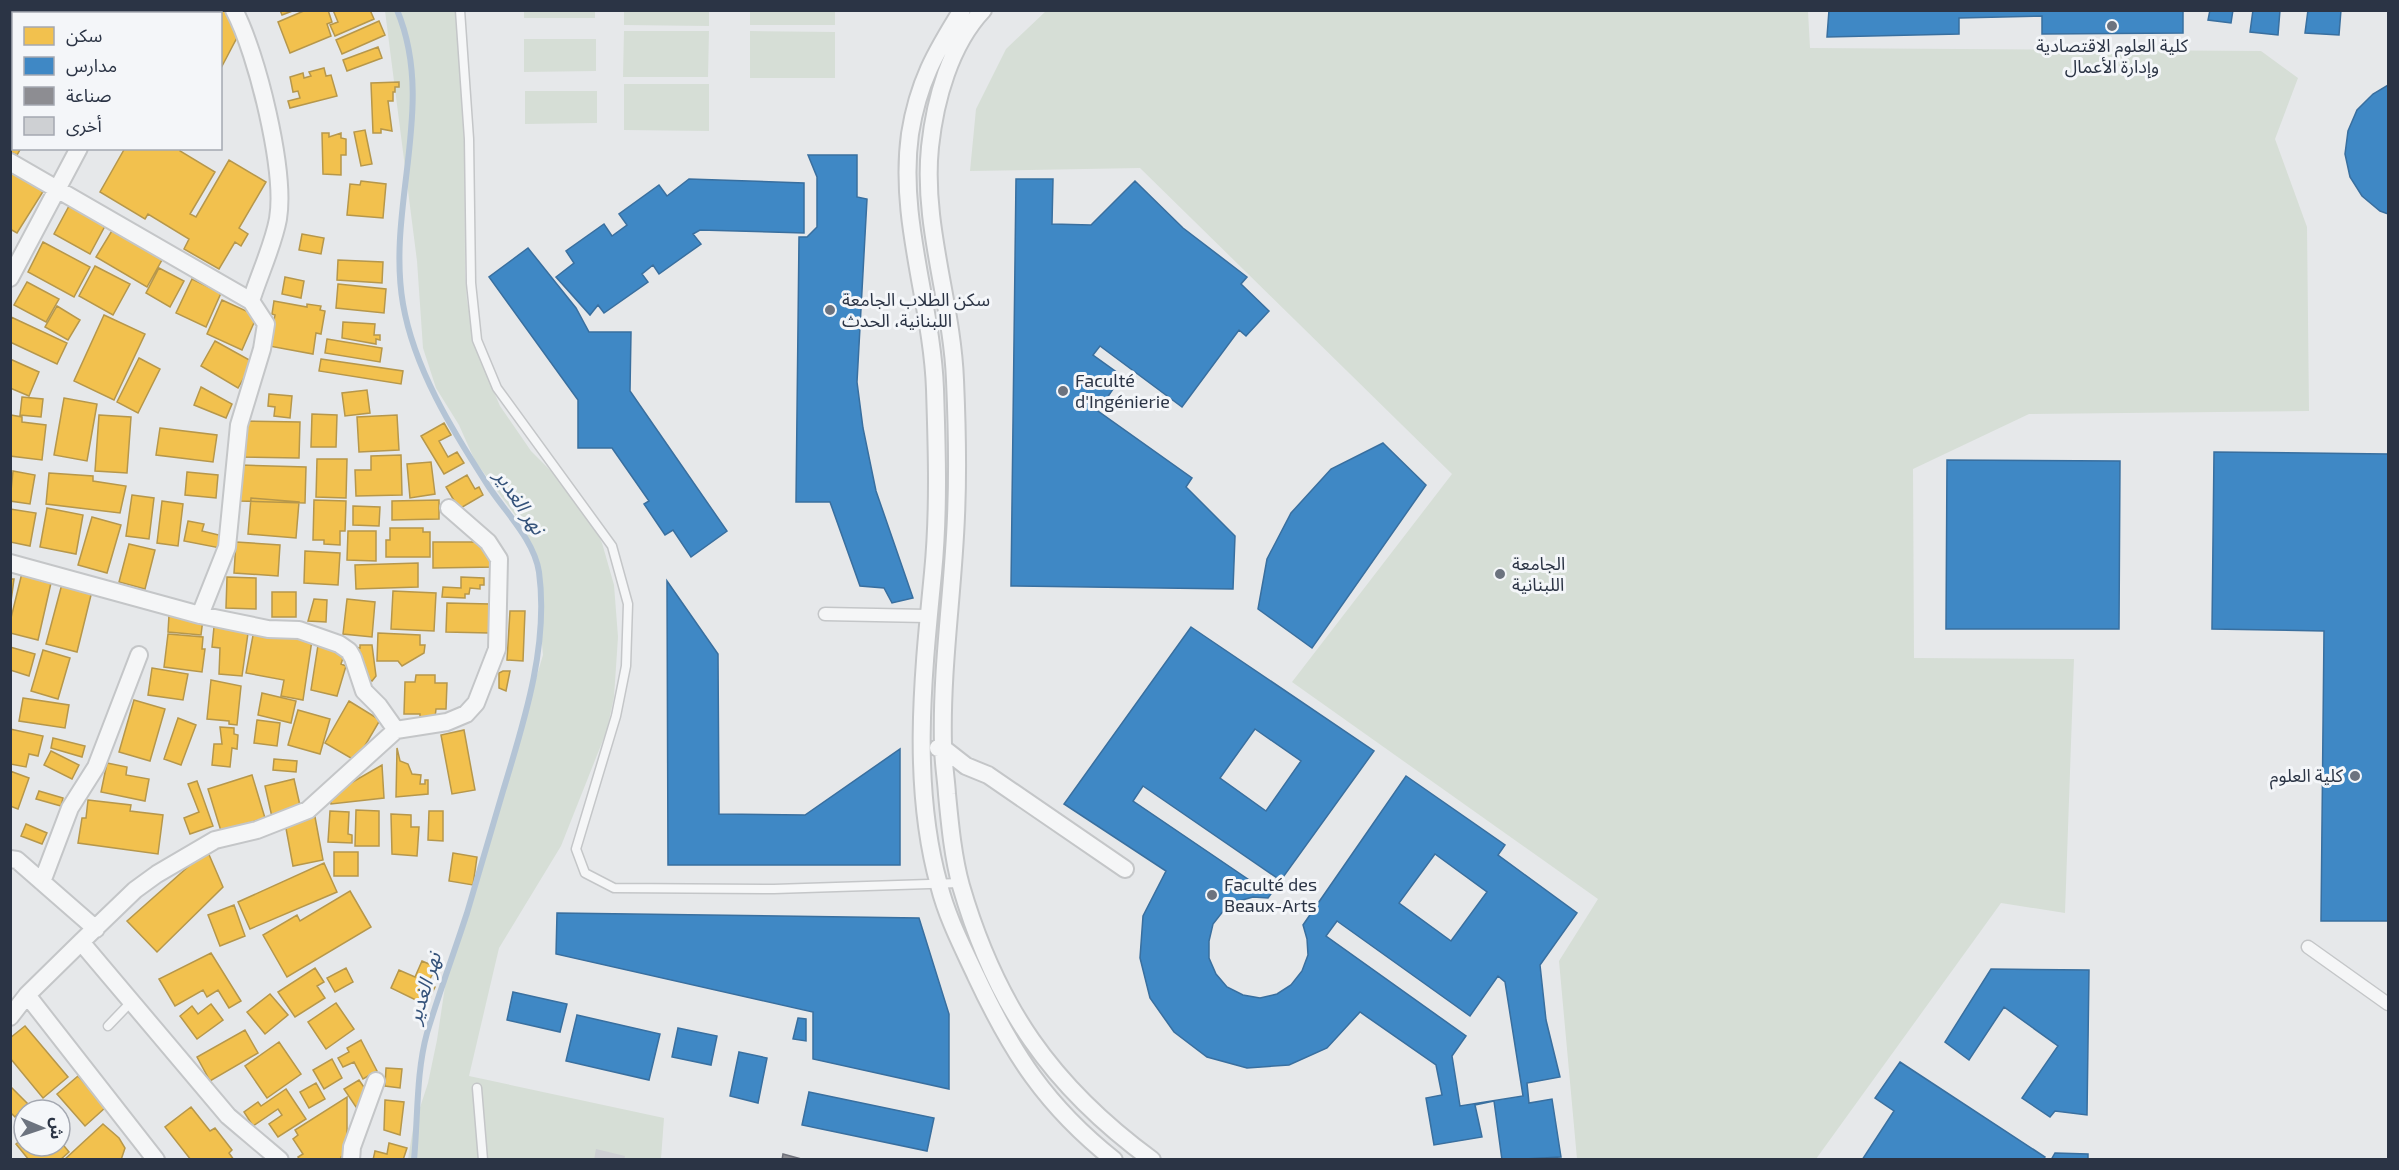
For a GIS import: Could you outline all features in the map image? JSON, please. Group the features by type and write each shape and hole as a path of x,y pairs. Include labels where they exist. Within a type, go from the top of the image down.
{"street":[{"path":"234,10 246,32 276,155 280,192 278,220 250,301"},
{"path":"962,10 933,55 921,85 909,146 907,181 912,233 926,307 935,383 936,518 927,616 922,749 929,833 938,884 955,931 997,1023 1023,1066 1075,1126 1114,1160"},
{"path":"983,10 952,59 936,110 930,144 929,186 933,233 945,292 955,379 956,516 946,636 943,748 950,826 960,883 994,976 1034,1046 1066,1087 1092,1112 1152,1160"},
{"path":"909,146 930,144"},
{"path":"10,278 78,150"},
{"path":"10,162 250,301 266,324 262,349 239,425 226,547 200,615"},
{"path":"912,233 933,233"},
{"path":"10,1017 27,995 81,942 135,890 157,874 215,840 256,830 309,810 396,730 447,722 466,714 476,703 497,649 499,559 488,542 449,508"},
{"path":"10,563 200,615 268,629 299,630 339,644 349,651 364,691 379,706 396,730"},
{"path":"825,614 927,616"},
{"path":"42,882 70,808 96,767 139,655"},
{"path":"922,749 943,748 966,766 988,775 1125,869"},
{"path":"10,859 17,860 96,929"},
{"path":"81,942 228,1116 280,1160"},
{"path":"2308,947 2388,1004"},
{"path":"27,995 151,1153 135,1160"},
{"path":"351,1160 352,1147 376,1081"}],"lane":[{"path":"459,10 469,139 471,283 477,340 497,388 612,546 628,603 626,666 616,716 576,849 585,873 614,888 774,889 960,883"},
{"path":"108,1026 132,1001"},
{"path":"477,1088 483,1160"}],"shaded area":[{"path":"385,11 459,11 464,33 465,273 467,301 478,355 500,406 531,451 566,486 592,522 602,543 614,585 618,637 614,697 607,730 561,846 499,948 469,1076 664,1118 661,1159 408,1159 413,1129 428,1083 446,980 543,655 539,613 540,568 521,523 475,461 459,425 436,388 423,348 417,261"},
{"path":"524,11 595,11 595,18 524,18"},
{"path":"624,11 709,11 709,26 624,25"},
{"path":"750,11 835,11 835,25 750,25"},
{"path":"1046,11 1808,11 1810,48 2261,51 2298,78 2275,139 2307,227 2309,411 2029,414 1913,469 1914,658 2074,659 2065,913 2001,903 1816,1159 1577,1159 1559,961 1598,899 1292,682 1452,474 1140,168 970,171 976,109 1006,49"},
{"path":"624,31 709,31 708,77 623,77"},
{"path":"750,31 835,32 835,78 750,78"},
{"path":"524,39 596,39 596,71 524,72"},
{"path":"624,84 709,84 709,131 624,130"},
{"path":"525,91 597,91 597,123 525,124"}],"building: سكن":[{"path":"82,10 107,10 106,12"},
{"path":"110,10 148,10 150,12 112,12"},
{"path":"205,10 229,10 241,30 222,66 222,12 204,12"},
{"path":"280,10 295,10 282,15"},
{"path":"306,10 328,10 332,22 327,24 331,36 290,53 278,22"},
{"path":"333,10 370,10 374,19 335,36 330,25 338,22"},
{"path":"379,21 385,35 342,54 336,40"},
{"path":"12,23 12,52 10,51"},
{"path":"378,47 382,58 347,71 343,60"},
{"path":"10,62 12,63 12,86 10,89"},
{"path":"324,68 326,76 331,75 337,96 290,108 288,101 300,98 298,91 293,92 290,77 303,73 304,78 311,76 309,72"},
{"path":"399,82 399,87 395,87 395,92 393,92 393,101 388,101 392,131 381,129 381,133 373,133 371,83"},
{"path":"10,130 12,131 12,150 20,150 17,155 10,152"},
{"path":"365,130 372,164 361,166 354,132"},
{"path":"322,133 329,133 329,137 341,133 341,138 346,139 346,155 341,155 341,175 323,174"},
{"path":"124,150 180,150 215,172 190,214 196,217 229,160 266,182 239,228 248,234 241,246 235,242 219,269 184,249 189,239 148,214 145,219 100,192"},
{"path":"10,167 44,190 17,233 10,229"},
{"path":"361,181 386,184 383,218 347,215 350,184 360,185"},
{"path":"69,206 105,226 90,254 54,234"},
{"path":"113,229 163,258 147,287 96,257"},
{"path":"302,234 324,238 321,254 299,250"},
{"path":"43,242 90,267 74,297 28,272"},
{"path":"338,260 383,262 382,283 337,280"},
{"path":"95,266 130,284 113,315 79,296"},
{"path":"159,268 184,281 170,307 146,293"},
{"path":"285,277 304,281 301,298 282,294"},
{"path":"192,279 221,293 206,327 176,313"},
{"path":"27,282 59,299 46,322 14,305"},
{"path":"338,284 386,289 384,313 336,308"},
{"path":"222,300 257,316 242,350 207,334"},
{"path":"274,301 307,307 307,304 321,306 320,310 325,311 321,334 316,333 313,354 269,346 275,315 272,314"},
{"path":"57,306 80,320 68,340 45,327"},
{"path":"104,315 145,334 114,400 74,381"},
{"path":"11,317 67,343 57,364 10,342"},
{"path":"343,322 375,324 374,335 380,335 380,340 376,339 376,344 342,338"},
{"path":"327,339 382,348 380,362 325,353"},
{"path":"215,341 253,362 238,388 201,366"},
{"path":"139,358 160,369 138,413 117,402"},
{"path":"10,359 39,372 29,396 10,388"},
{"path":"321,359 403,371 401,384 319,371"},
{"path":"201,387 232,404 226,418 194,405"},
{"path":"367,390 370,413 345,416 342,393"},
{"path":"269,394 292,396 290,418 274,416 275,407 268,406"},
{"path":"22,397 43,399 41,417 20,415"},
{"path":"64,398 97,404 87,461 54,455"},
{"path":"312,414 337,415 336,447 311,447"},
{"path":"11,415 22,417 22,422 46,425 42,460 10,456"},
{"path":"99,415 131,417 127,473 95,471"},
{"path":"397,415 399,450 359,452 357,417"},
{"path":"241,421 300,422 299,458 240,457"},
{"path":"444,423 451,435 439,441 448,457 457,452 464,463 444,474 421,436"},
{"path":"160,428 217,435 213,462 156,455"},
{"path":"401,455 402,495 356,496 355,470 371,470 371,456"},
{"path":"317,459 347,459 346,498 316,497"},
{"path":"431,462 435,494 410,498 407,464"},
{"path":"241,465 306,467 305,503 240,501"},
{"path":"13,471 35,475 30,504 10,501"},
{"path":"187,472 218,475 216,498 185,495"},
{"path":"49,473 93,476 93,481 126,486 120,513 46,504"},
{"path":"467,475 475,489 479,487 483,495 459,509 446,487"},
{"path":"132,495 154,498 149,539 126,536"},
{"path":"251,498 299,502 296,538 248,534"},
{"path":"314,500 346,501 345,531 340,531 340,545 324,544 324,540 313,540"},
{"path":"439,500 439,519 392,520 392,501"},
{"path":"162,501 183,504 178,546 157,543"},
{"path":"353,506 380,507 379,526 353,525"},
{"path":"47,508 83,515 76,554 40,547"},
{"path":"10,509 36,513 30,546 10,542"},
{"path":"92,517 121,525 107,573 78,565"},
{"path":"188,521 204,524 202,531 223,536 220,548 184,541"},
{"path":"390,528 423,528 423,532 430,532 430,557 386,557 386,540 390,540"},
{"path":"348,531 376,531 376,561 347,560"},
{"path":"236,542 280,545 278,576 234,573"},
{"path":"433,542 483,542 496,567 433,568"},
{"path":"129,544 155,550 145,589 119,582"},
{"path":"305,551 340,553 338,585 304,583"},
{"path":"418,563 418,587 356,589 355,565"},
{"path":"22,573 51,583 38,640 10,633 10,622"},
{"path":"227,577 256,578 256,609 226,608"},
{"path":"461,577 484,578 484,585 480,585 480,589 470,588 465,598 442,597 443,587 461,588"},
{"path":"10,579 14,579 10,609"},
{"path":"62,584 92,591 77,652 46,644"},
{"path":"393,591 436,593 434,631 391,629"},
{"path":"272,592 296,592 296,617 272,617"},
{"path":"314,599 327,600 326,622 308,621"},
{"path":"347,599 375,602 372,637 343,634"},
{"path":"447,603 490,604 489,633 446,632"},
{"path":"510,611 525,611 523,661 507,660"},
{"path":"169,615 203,619 201,635 168,632"},
{"path":"214,627 248,633 242,676 219,674 220,648 212,647"},
{"path":"254,630 312,640 303,700 281,696 284,680 246,673"},
{"path":"378,633 420,635 420,645 425,645 424,653 402,666 398,661 377,661"},
{"path":"168,634 203,637 202,649 205,649 202,672 164,667"},
{"path":"319,639 343,658 341,664 346,666 337,696 311,690"},
{"path":"360,645 372,645 376,676 372,681 367,679 350,646 360,648"},
{"path":"10,647 35,654 29,676 10,670"},
{"path":"43,650 70,658 58,699 31,691"},
{"path":"152,668 188,674 183,700 148,695"},
{"path":"510,671 506,691 499,688 499,673"},
{"path":"416,675 435,675 435,683 447,683 446,709 436,709 435,718 420,718 420,714 404,714 405,682 415,682"},
{"path":"211,680 241,686 237,725 229,724 229,721 207,719"},
{"path":"262,693 296,701 291,723 258,715"},
{"path":"23,698 69,705 65,728 19,721"},
{"path":"134,700 165,709 150,761 119,752"},
{"path":"349,701 380,720 356,761 325,743"},
{"path":"298,710 330,719 320,754 288,745"},
{"path":"178,718 196,725 181,765 164,759"},
{"path":"257,720 280,723 277,746 254,743"},
{"path":"220,727 234,728 234,734 238,735 237,749 232,748 230,767 212,765 214,744 222,744"},
{"path":"10,729 43,736 38,756 29,754 26,767 10,764"},
{"path":"464,730 475,790 452,794 441,735"},
{"path":"53,738 85,746 82,757 51,748"},
{"path":"397,748 400,761 408,764 412,774 421,775 420,784 425,784 425,780 428,780 428,794 396,797"},
{"path":"51,751 79,765 72,779 44,765"},
{"path":"274,759 297,761 296,772 273,770"},
{"path":"107,763 127,767 126,775 149,779 145,801 101,792"},
{"path":"382,765 384,798 331,804 330,795"},
{"path":"10,771 29,778 18,809 10,806"},
{"path":"252,775 265,818 221,831 208,789"},
{"path":"294,779 301,810 272,817 265,786"},
{"path":"197,781 213,826 190,834 184,818 199,812 188,784"},
{"path":"39,791 63,798 61,806 36,799"},
{"path":"88,800 131,805 130,811 163,815 158,854 78,843 82,818 86,818"},
{"path":"356,810 379,811 379,846 355,846"},
{"path":"330,811 349,812 348,834 352,835 352,843 328,842"},
{"path":"429,811 443,811 443,841 428,840"},
{"path":"391,814 411,815 411,827 419,827 417,856 392,854"},
{"path":"315,817 323,860 293,866 285,823"},
{"path":"26,824 47,833 42,844 21,836"},
{"path":"207,850 223,887 157,952 127,921"},
{"path":"334,852 358,852 358,876 334,876"},
{"path":"453,853 477,857 473,885 449,881"},
{"path":"324,863 337,892 250,929 238,902"},
{"path":"350,891 371,927 287,977 263,935 297,915 300,921"},
{"path":"234,905 245,936 220,946 208,915"},
{"path":"211,953 241,1001 229,1008 218,990 207,997 203,990 175,1006 159,979"},
{"path":"422,961 436,967 428,983 435,987 426,1005 391,988 399,970 415,977"},
{"path":"315,968 324,982 317,986 325,998 295,1017 278,992"},
{"path":"346,968 353,982 335,992 327,978"},
{"path":"270,994 288,1015 265,1034 247,1012"},
{"path":"336,1003 354,1029 326,1049 308,1022"},
{"path":"211,1004 223,1020 197,1039 180,1016 192,1006 198,1014"},
{"path":"25,1026 68,1077 43,1098 10,1058 10,1038"},
{"path":"245,1030 258,1053 210,1081 197,1057"},
{"path":"361,1040 377,1071 363,1079 354,1062 343,1067 338,1058 349,1052 347,1048"},
{"path":"279,1042 301,1074 267,1098 245,1066"},
{"path":"332,1059 342,1078 324,1089 313,1070"},
{"path":"386,1068 402,1069 400,1088 385,1086"},
{"path":"78,1076 106,1107 85,1126 72,1111 72,1098 60,1098 57,1094"},
{"path":"359,1080 366,1090 363,1092 367,1100 356,1107 344,1089"},
{"path":"316,1083 325,1099 309,1108 300,1092"},
{"path":"10,1086 22,1098 12,1098 12,1114 10,1112"},
{"path":"286,1089 306,1119 278,1137 269,1124 282,1115 278,1109 253,1126 244,1112 258,1102 261,1106"},
{"path":"347,1097 347,1153 341,1157 342,1160 300,1160 298,1157 303,1154 293,1139 298,1135 295,1130"},
{"path":"385,1100 404,1102 400,1135 384,1130"},
{"path":"191,1107 210,1131 215,1128 232,1150 229,1153 234,1160 191,1160 165,1127"},
{"path":"103,1124 119,1138 125,1148 121,1160 64,1160 72,1158 72,1153"},
{"path":"389,1143 407,1148 403,1160 373,1160 375,1151 387,1154"},
{"path":"27,1158 62,1158 60,1160 29,1160"}],"building: مدارس":[{"name":"كلية العلوم الاقتصادية وإدارة الأعمال","path":"1829,10 2183,10 2183,33 2042,34 2042,16 1959,18 1959,34 1827,37"},
{"path":"2210,10 2233,10 2231,23 2208,20"},
{"path":"2253,10 2280,10 2278,35 2250,32"},
{"path":"2308,10 2341,10 2339,35 2305,33"},
{"path":"2388,85 2388,214 2380,211 2362,196 2350,177 2345,154 2348,131 2357,110 2373,94"},
{"name":"سكن الطلاب الجامعة اللبنانية، الحدث","path":"808,155 857,155 857,197 867,199 857,382 863,428 876,491 913,598 892,603 884,588 860,586 830,502 796,502 799,237 807,237 817,227 817,177"},
{"path":"689,179 804,183 804,233 700,230 693,234 701,244 659,274 653,265 642,274 648,282 604,313 598,305 590,315 556,277 574,263 566,251 604,224 612,236 627,225 619,214 659,185 667,196"},
{"name":"Faculté d'Ingénierie","path":"1016,179 1053,179 1052,224 1091,225 1135,181 1183,228 1247,277 1241,284 1269,311 1246,336 1239,330 1182,407 1100,346 1093,355 1122,376 1098,411 1192,478 1186,487 1235,536 1233,589 1011,586"},
{"path":"528,248 576,308 589,332 631,332 630,391 727,531 691,557 673,530 665,535 644,504 649,501 612,448 578,448 578,400 489,277"},
{"path":"1383,443 1426,485 1312,648 1258,609 1267,559 1291,513 1331,469"},
{"name":"كلية العلوم","path":"2214,452 2388,454 2388,921 2321,921 2324,631 2212,629"},
{"path":"1947,460 2120,461 2119,629 1946,629"},
{"path":"667,581 718,654 719,814 805,815 900,749 900,865 668,865"},
{"name":"Faculté des Beaux-Arts","path":"1191,627 1374,751 1268,898 1253,897 1239,901 1224,910 1213,924 1209,941 1209,958 1216,974 1227,987 1243,995 1260,998 1277,994 1291,985 1302,971 1308,955 1303,925 1406,776 1505,845 1498,855 1577,913 1540,965 1546,1020 1560,1077 1527,1083 1529,1103 1552,1099 1561,1157 1502,1160 1494,1101 1475,1105 1482,1137 1434,1145 1426,1098 1442,1095 1436,1065 1360,1012 1327,1048 1289,1065 1247,1068 1207,1057 1174,1032 1150,998 1140,958 1143,916 1166,871 1064,804","holes":["1255,729 1301,761 1266,811 1220,778","1143,786 1277,878 1267,892 1133,801","1435,854 1487,892 1451,941 1399,903","1337,921 1470,1016 1498,976 1505,982 1523,1096 1460,1106 1452,1056 1466,1036 1326,936"]},
{"path":"557,913 919,918 949,1014 949,1089 813,1059 813,1012 556,954"},
{"path":"1991,969 2089,970 2087,1115 2055,1111 2050,1117 2022,1098 2058,1046 2004,1007 1969,1060 1945,1042"},
{"path":"513,992 567,1004 560,1032 507,1020"},
{"path":"577,1015 660,1034 649,1080 566,1061"},
{"path":"798,1018 806,1019 806,1041 793,1039"},
{"path":"678,1028 717,1036 711,1065 672,1057"},
{"path":"739,1052 767,1058 758,1103 730,1096"},
{"path":"1900,1062 2045,1157 2043,1160 1862,1160 1894,1111 1875,1098"},
{"path":"809,1092 934,1118 927,1151 802,1125"},
{"path":"2055,1153 2088,1154 2088,1160 2051,1160"}],"building: صناعة":[{"path":"783,1154 805,1160 782,1160"}],"building: أخرى":[{"path":"596,1149 625,1156 624,1160 594,1160"}],"waterway":[{"name":"نهر الغدير","path":"397,10 408,46 412,82 412,119 401,230 400,267 403,304 408,328 425,375 448,420 487,484 531,548 539,572 541,600 538,655 519,738 467,913 423,1048 414,1160"}],"place":[{"name":"كلية العلوم الاقتصادية وإدارة الأعمال","path":"2112,26"},
{"name":"سكن الطلاب الجامعة اللبنانية، الحدث","path":"830,310"},
{"name":"Faculté d'Ingénierie","path":"1063,391"},
{"name":"الجامعة اللبنانية","path":"1500,574"},
{"name":"كلية العلوم","path":"2355,776"},
{"name":"Faculté des Beaux-Arts","path":"1212,895"}]}
